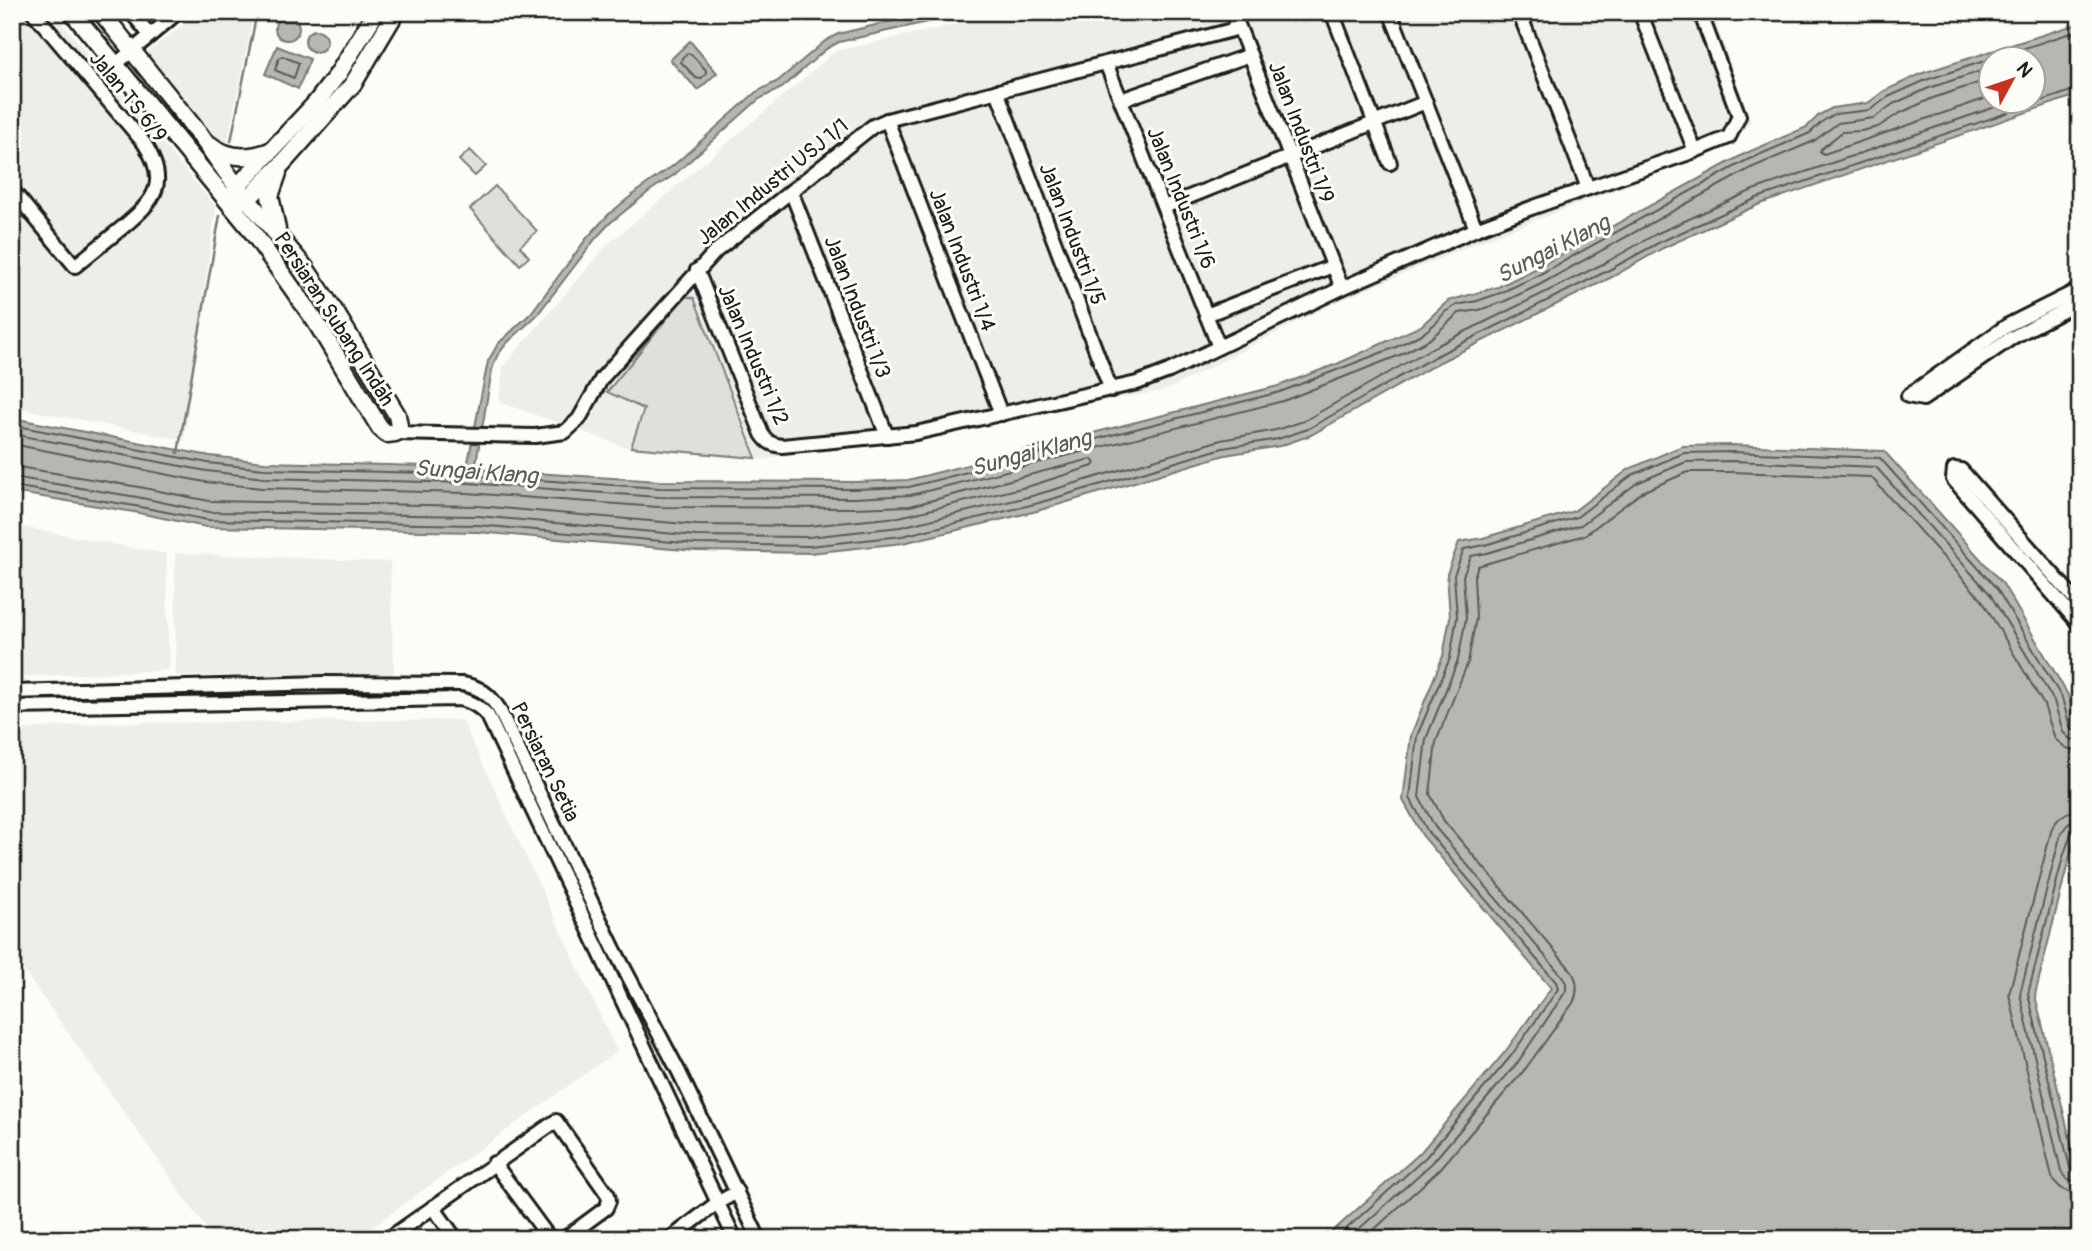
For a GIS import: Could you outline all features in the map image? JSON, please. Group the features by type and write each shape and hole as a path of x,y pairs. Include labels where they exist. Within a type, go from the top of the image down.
{"main road":[{"name":"Persiaran Subang Indah","path":"72,12 230,202 289,281 380,428 387,434 395,433 399,426 397,415 335,312 306,270 237,187 200,135 101,12"},
{"path":"230,202 237,187 315,104 338,74 376,12"},
{"path":"230,202 248,200 353,84 396,12"},
{"path":"200,135 214,148 226,154 251,156 273,150"},
{"path":"279,237 270,196 282,164"}],"street":[{"name":"Jalan TS 6/9","path":"17,204 75,266 149,204 158,182 152,156 144,143 33,12"},
{"path":"131,12 150,35"},
{"path":"115,65 178,12"},
{"path":"1332,12 1390,163"},
{"path":"1390,12 1476,229"},
{"path":"1519,12 1588,188"},
{"path":"1640,12 1695,151"},
{"path":"887,436 916,433 1137,383 1169,371 1342,288 1476,229 1729,137 1739,116 1700,12"},
{"name":"Jalan Industri 1/9","path":"1235,17 1342,288"},
{"name":"Jalan Industri USJ 1/1","path":"395,433 535,436 558,434 573,426 602,378 716,251 873,126 887,120 1232,30 1236,27 1235,17"},
{"path":"1121,100 1250,55"},
{"name":"Jalan Industri 1/6","path":"1106,62 1219,347"},
{"name":"Jalan Industri 1/5","path":"997,91 1111,390"},
{"path":"1164,207 1426,102"},
{"name":"Jalan Industri 1/4","path":"887,120 1001,414"},
{"path":"12,190 17,204"},
{"name":"Jalan Industri 1/3","path":"791,191 887,436"},
{"path":"1206,315 1333,267"},
{"name":"Jalan Industri 1/2","path":"697,270 762,434 769,443 782,446 887,436"},
{"path":"2080,289 2008,325 1908,396 1923,399 2013,337 2080,302"},
{"path":"2080,605 1961,470 1954,469 1953,479 2080,625"},
{"name":"Persiaran Setia","path":"12,692 323,683 462,684 473,686 487,694 499,709 614,949 667,1048 759,1239"},
{"path":"477,705 487,694"},
{"name":"Persiaran Setia","path":"12,707 459,699 477,705 488,716 735,1239"},
{"path":"388,1239 554,1121 608,1195 609,1201 606,1208 564,1239"},
{"path":"494,1163 550,1239"},
{"path":"670,1239 717,1203 737,1192"},
{"path":"433,1207 456,1239"}],"shaded area":[{"path":"12,12 53,12 216,207 184,440 12,407"},
{"path":"191,12 254,12 227,144 218,143 146,53 190,20"},
{"path":"1012,12 1712,12 1751,121 1728,147 1479,242 1330,305 1167,390 760,460 631,449 499,402 503,367 606,246 836,51"},
{"path":"470,150 486,166 475,176 459,160"},
{"path":"495,186 537,231 520,246 529,257 520,265 470,209"},
{"path":"685,296 694,298 756,458 631,447 644,409 607,392"},
{"path":"12,525 166,554 169,670 12,677"},
{"path":"175,553 390,562 394,675 176,676"},
{"path":"462,720 617,1051 355,1239 214,1239 12,954 12,730 108,723"}],"water":[{"name":"Sungai Klang","path":"930,12 959,12 945,18 839,42 826,49 782,88 759,99 674,175 610,223 537,315 497,356 492,370 475,469 659,481 908,480 1278,386 1337,364 1421,326 1448,301 1498,287 1531,271 1744,154 1807,127 1819,115 1832,108 1868,103 1884,91 1923,73 1976,56 1976,116 2016,116 1760,204 1663,248 1612,277 1440,362 1311,435 1280,446 1225,455 1037,511 903,543 810,553 696,551 477,532 206,527 12,492 12,418 210,456 265,462 467,467 488,361 498,344 531,313 587,238 608,215 674,165 756,92 778,81 825,41 838,34"},
{"path":"287,16 298,23 299,28 292,39 287,40 276,33 275,28 282,17"},
{"path":"2080,23 2080,94 2046,106 2046,46 2008,46"},
{"path":"316,30 324,33 327,41 324,49 316,52 308,49 305,41 308,33"},
{"path":"690,41 717,73 698,90 670,60"},
{"path":"277,46 310,59 298,89 265,74"},
{"path":"1731,445 1884,451 2003,584 2068,695 2080,735 2080,827 2069,859 2035,995 2080,1180 2080,1239 1324,1239 1420,1153 1505,1052 1551,988 1422,835 1403,800 1411,735 1443,656 1450,617 1447,574 1459,542 1483,538 1574,511 1629,469 1682,446"}],"waterway":[{"path":"231,141 257,12"},
{"path":"178,453 220,215"}]}
